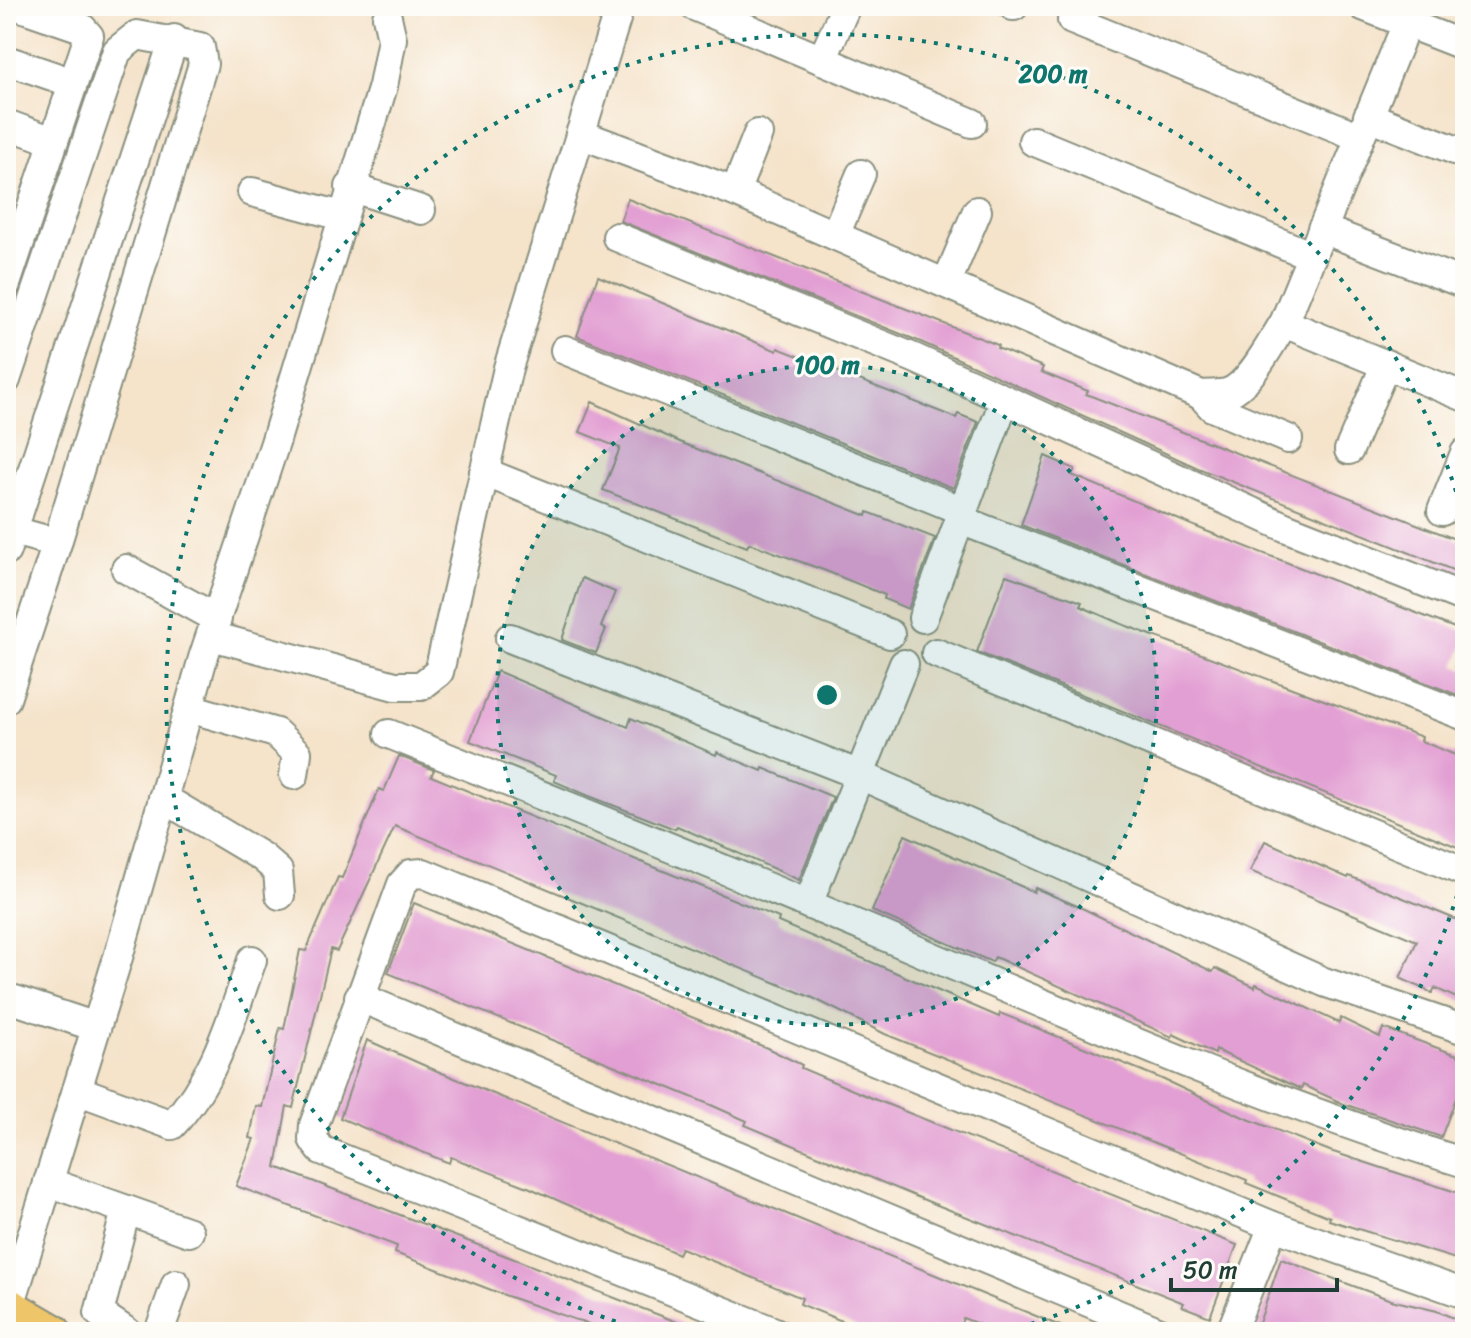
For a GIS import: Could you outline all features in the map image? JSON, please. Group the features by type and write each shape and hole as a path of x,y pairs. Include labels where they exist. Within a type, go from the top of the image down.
{"main road":[{"path":"9,1312 54,1332"}],"street":[{"path":"6,284 89,36 82,28 18,6"},
{"path":"126,569 215,627 395,686 421,686 439,672 519,328 620,6"},
{"path":"694,6 972,123"},
{"path":"822,60 846,6"},
{"path":"1363,6 1410,15 1465,46"},
{"path":"1201,395 1228,393 1238,387 1284,323 1410,15"},
{"path":"9,1312 189,708 275,443 383,86 392,39 387,17"},
{"path":"1072,20 1364,127 1465,154"},
{"path":"6,380 117,51 137,35 174,39 200,47 203,64 57,543 6,699"},
{"path":"57,543 8,537 174,39"},
{"path":"6,60 73,83"},
{"path":"6,124 53,141"},
{"path":"580,134 735,192 947,282 1201,395 1212,407 1288,439"},
{"path":"735,192 758,134"},
{"path":"1033,141 1312,256"},
{"path":"835,235 861,174"},
{"path":"350,187 421,210"},
{"path":"252,192 342,216"},
{"path":"947,282 977,211"},
{"path":"1322,229 1465,284"},
{"path":"617,237 914,358 1285,527 1465,598"},
{"path":"1284,323 1465,397"},
{"path":"565,350 959,514 1465,716"},
{"path":"1349,450 1386,364"},
{"path":"923,618 959,514 1004,401"},
{"path":"1442,511 1465,453"},
{"path":"484,472 890,634"},
{"path":"923,618 931,623 938,635 936,653 920,666 904,664 891,653 890,634 903,619 923,618"},
{"path":"510,638 860,775 1324,982 1465,1030"},
{"path":"936,653 1465,872"},
{"path":"808,904 904,664"},
{"path":"189,708 276,733 297,753 294,775"},
{"path":"389,734 808,904 1224,1081 1346,1126 1464,1161"},
{"path":"163,798 262,857 278,871 280,895"},
{"path":"775,1332 321,1150 313,1139 314,1125 402,884 411,874 423,873 1273,1226 1465,1294"},
{"path":"77,1090 172,1125 197,1098 220,1049 252,960"},
{"path":"359,997 1160,1332"},
{"path":"6,1003 15,1000 96,1027"},
{"path":"48,1182 189,1232"},
{"path":"126,1210 99,1313 127,1332"},
{"path":"1231,1332 1273,1226"},
{"path":"159,1332 176,1284"}],"building":[{"path":"628,199 998,345 997,348 1043,367 1041,372 1088,391 1086,394 1465,543 1465,575 1198,468 921,342 620,221"},
{"path":"598,276 777,351 778,348 956,418 958,414 978,422 953,488 577,336"},
{"path":"592,402 682,443 867,516 868,512 935,538 908,609 884,599 885,595 826,571 749,543 747,547 603,490 620,448 580,432"},
{"path":"1045,456 1075,469 1072,475 1465,632 1465,642 1455,666 1465,670 1465,698 1021,525"},
{"path":"1006,575 1082,602 1080,606 1119,623 1422,737 1421,741 1465,759 1465,850 977,652"},
{"path":"582,578 615,592 601,627 606,629 596,653 562,640"},
{"path":"497,671 628,727 631,718 716,755 717,752 762,771 763,768 833,797 799,880 677,826 675,829 589,796 554,781 556,775 470,741"},
{"path":"399,756 434,770 431,776 779,918 778,922 999,1017 1000,1013 1330,1151 1465,1195 1465,1262 1329,1220 1330,1217 1246,1183 1247,1180 885,1034 813,998 395,826 337,951 331,949 293,1108 287,1106 276,1167 703,1332 611,1332 395,1253 397,1246 236,1186 254,1139 250,1138 256,1106 262,1107 280,1028 284,1029 300,950 306,951 338,877 342,878 379,789 384,791"},
{"path":"905,835 1034,892 1035,888 1084,909 1213,972 1215,968 1255,987 1256,984 1339,1023 1341,1018 1380,1037 1383,1028 1465,1058 1465,1075 1441,1137 1344,1104 1303,1085 1301,1089 1216,1050 1215,1054 1173,1034 1172,1037 995,957 992,962 872,911"},
{"path":"1265,841 1348,878 1465,923 1465,1002 1435,988 1432,993 1400,978 1417,941 1250,871"},
{"path":"414,903 767,1048 802,1065 801,1068 874,1099 1237,1245 1210,1317 1182,1306 1184,1303 745,1125 747,1121 711,1105 388,973"},
{"path":"367,1040 1075,1332 999,1332 963,1318 958,1332 869,1332 800,1304 802,1298 681,1248 678,1254 528,1187 451,1157 449,1163 417,1150 340,1118"},
{"path":"1281,1259 1391,1300 1437,1311 1465,1323 1465,1332 1256,1332"}]}
